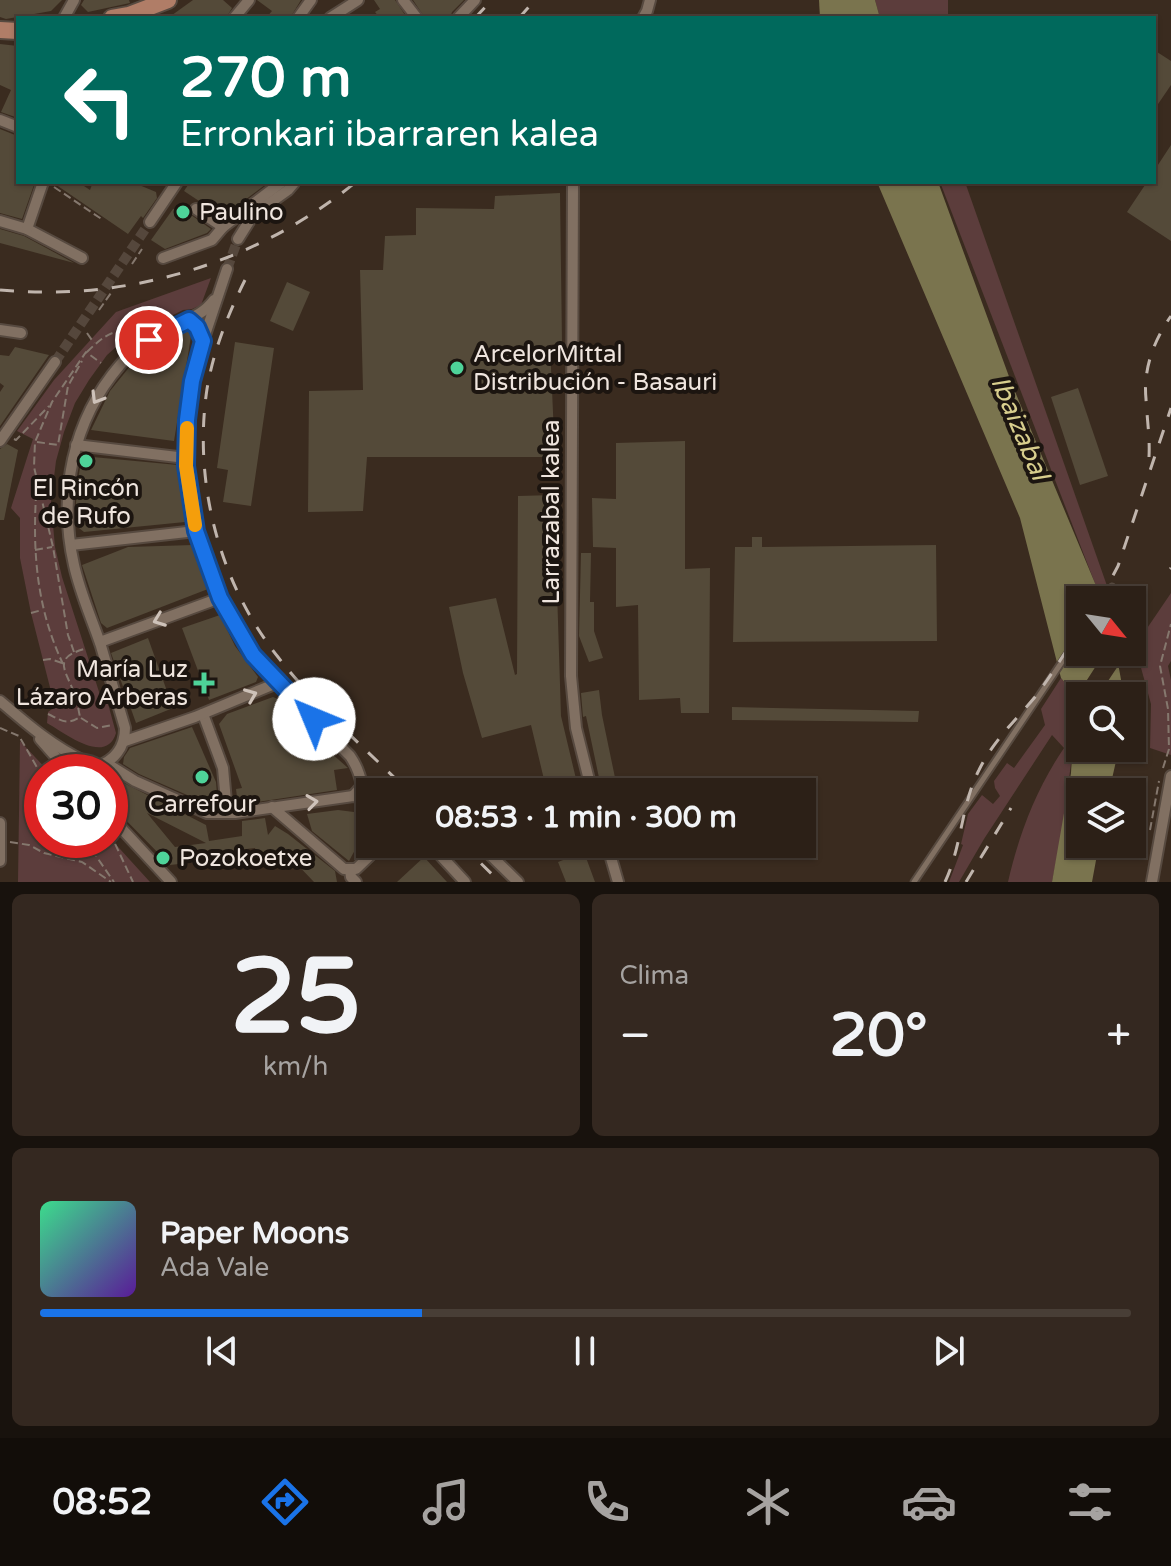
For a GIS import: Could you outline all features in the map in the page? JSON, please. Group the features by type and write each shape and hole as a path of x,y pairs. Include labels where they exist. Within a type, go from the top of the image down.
{"main road":[{"path":"123,16 168,0"}],"street":[{"path":"236,16 249,0"},
{"path":"333,16 358,0"},
{"path":"403,0 415,16"},
{"path":"460,16 475,0"},
{"path":"27,229 42,184"},
{"path":"150,222 176,184"},
{"path":"163,258 212,240 223,227 279,184"},
{"path":"238,239 253,215 292,184"},
{"name":"Larrazabal kalea","path":"573,184 570,663 576,728 588,778"},
{"path":"196,209 223,227"},
{"path":"0,221 27,229 82,258"},
{"path":"227,269 192,381 187,420 186,458 196,531 220,598 253,655 350,756 361,778"},
{"path":"116,754 125,741 125,728 74,565 67,506 72,459 89,411 123,361 149,340 199,315 210,306 217,294"},
{"path":"189,320 197,327 203,341"},
{"path":"0,330 21,333"},
{"path":"0,441 55,362"},
{"path":"76,445 186,458"},
{"path":"71,545 196,531"},
{"path":"100,642 220,598"},
{"path":"125,741 203,714 277,683"},
{"path":"0,701 28,725 71,754"},
{"path":"203,714 223,768 227,813"},
{"path":"28,725 54,754"},
{"path":"128,778 207,813 356,796"},
{"path":"1152,882 1170,783"},
{"path":"353,796 356,793"},
{"path":"272,807 342,867 356,869 367,858"},
{"path":"0,823 0,861"},
{"path":"128,835 171,882"},
{"path":"443,858 465,882"},
{"path":"493,858 518,882"},
{"path":"611,858 618,882"},
{"path":"350,870 356,882"}],"lane":[{"path":"914,882 1066,656"}],"path":[{"path":"58,189 103,220"},
{"path":"132,264 142,249"},
{"path":"99,310 111,293"},
{"path":"74,652 34,467 35,442 52,402 86,352 100,339 124,328 146,330"},
{"path":"87,333 95,344"},
{"path":"86,352 101,363"},
{"path":"35,442 58,445 68,386 86,352"},
{"path":"38,479 34,525 43,610 74,692 80,717 97,728 114,725"},
{"path":"35,550 53,547"},
{"path":"31,613 43,610"},
{"path":"1157,786 1169,749 1168,709 1160,666 1171,625"},
{"path":"63,664 67,656 84,649"},
{"path":"43,660 63,664"},
{"path":"48,714 65,722 80,717"},
{"path":"0,728 19,736 29,754"},
{"path":"1,840 29,845 44,853 82,862 112,882"},
{"path":"97,858 112,882"},
{"path":"122,858 133,882"}],"shaded area":[{"path":"875,0 948,0 948,16 879,16"},
{"path":"941,184 966,184 1107,586 1096,586"},
{"path":"211,278 201,305 133,332 107,355 75,403 56,461 51,502 55,547 101,698 107,700 116,733 104,747 95,747 47,723 48,712 55,707 20,558 20,518 11,508 33,439 17,431 54,380 116,312"},
{"path":"1171,593 1171,661 1168,666 1171,680 1171,755 1150,748 1151,704 1141,666 1146,666 1146,630"},
{"path":"1061,678 1066,684 1066,762 1071,762 1069,778 1066,778 1062,832 1052,882 1008,882 1030,812 1064,748 1052,735 959,882 949,882 963,845 968,814 982,795 993,804 1000,796 994,781 1007,763 1014,768 1045,725 1041,709"},
{"path":"20,741 32,754 24,754 24,858 128,858 150,882 18,882"}],"water":[{"path":"819,0 875,0 879,16 820,16"},
{"name":"Ibaizabal","path":"878,184 939,184 1011,382 1096,586 1066,586 1066,666 1119,666 1121,682 1066,684 1061,678 1020,518"},
{"path":"1072,762 1116,762 1112,778 1070,778"},
{"path":"1066,802 1066,858 1096,858 1092,882 1052,882"}],"pier":[{"path":"1096,666 1118,666 1107,682 1086,682"}],"building":[{"path":"0,0 62,0 51,11 6,19 0,17"},
{"path":"84,0 129,0 130,3 88,12 81,5"},
{"path":"193,0 223,0 232,8 227,16 171,16"},
{"path":"257,0 301,0 291,16 268,16 272,11"},
{"path":"374,0 395,0 406,16 378,16 375,12 380,9"},
{"path":"413,0 464,0 451,16 424,16"},
{"path":"0,44 16,46 16,117 1,112 11,90 0,85"},
{"path":"1156,51 1171,61 1171,85 1156,107"},
{"path":"0,129 16,138 16,184 34,184 22,219 0,213"},
{"path":"1171,145 1171,241 1127,212 1146,184 1156,184 1156,168"},
{"path":"55,184 81,184 90,190 92,184 137,184 156,192 157,198 128,234"},
{"path":"189,184 266,184 226,214 220,215 184,191"},
{"name":"ArcelorMittal Distribución - Basauri","path":"560,193 562,343 550,345 555,457 367,457 363,511 308,512 309,391 363,390 360,270 383,270 385,236 416,235 416,208 494,209 495,196"},
{"path":"189,205 191,215 211,229 207,233 165,249 151,240 173,209"},
{"path":"0,229 24,236 74,263 0,243"},
{"path":"287,282 310,292 293,331 270,321"},
{"path":"187,329 192,330 174,441 91,430 110,391 131,365 156,345"},
{"path":"235,342 274,348 251,506 223,502 228,470 217,468"},
{"path":"15,347 49,355 0,426 0,392 4,386 0,383 0,355 9,356"},
{"path":"1078,388 1108,476 1080,485 1051,397"},
{"path":"685,441 685,569 710,568 709,713 681,713 680,698 639,700 638,605 616,607 616,548 593,547 592,498 616,499 616,443"},
{"path":"7,444 18,450 4,520 0,520 0,449"},
{"path":"82,456 178,465 185,522 84,532 79,528 76,503"},
{"path":"554,495 561,716 576,778 544,778 531,725 482,738 463,673 449,607 496,598 517,674 518,496"},
{"path":"752,537 762,537 762,547 936,545 937,641 733,642 735,547 752,547"},
{"path":"193,545 208,589 107,628 101,623 82,565 128,547"},
{"path":"581,553 591,553 590,602 594,602 594,631 603,658 589,662 579,636"},
{"path":"220,615 235,646 258,677 256,682 209,700 182,628"},
{"path":"148,638 173,708 136,723 111,653"},
{"path":"599,690 615,778 599,778 586,716 583,717 581,693"},
{"path":"273,697 283,701 286,710 316,734 312,736 348,768 334,770 337,790 238,805 236,789 242,788 219,724 227,714"},
{"path":"732,707 919,711 918,722 732,720"},
{"path":"192,727 216,782 215,802 210,805 128,767 126,754 130,748"},
{"path":"128,785 206,825 209,841 242,836 242,821 265,818 268,835 275,826 288,834 335,871 337,882 314,882 290,857 281,852 257,855 255,848 238,850 240,857 170,865 128,822","holes":["147,813 206,843 175,847"]},
{"path":"338,810 356,812 356,848 349,861 312,831 307,814"},
{"path":"425,858 447,882 397,882"},
{"path":"568,858 586,858 595,882 566,882 558,862"}],"tunnel":[{"path":"55,362 150,222"},
{"path":"227,269 238,239"}],"railway":[{"path":"477,16 492,0"},
{"path":"521,16 535,0"},
{"path":"0,290 96,290 189,271 276,235 353,184"},
{"path":"245,280 227,320 207,389 204,460 215,530 240,597 278,657 324,709 395,778"},
{"path":"1149,457 1146,377 1155,345 1171,316"},
{"path":"1107,586 1118,566 1171,408"},
{"path":"945,882 968,797 985,760 1041,689 1066,651"},
{"path":"966,882 1011,808"},
{"path":"475,858 500,882"}],"slow traffic":[{"path":"187,428 186,466 195,525"}],"place":[{"name":"Paulino","path":"183,212"},
{"name":"ArcelorMittal Distribución - Basauri","path":"457,368"},
{"name":"El Rincón de Rufo","path":"86,461"},
{"name":"María Luz Lázaro Arberas","path":"204,683"},
{"name":"Carrefour","path":"202,777"},
{"name":"Pozokoetxe","path":"163,858"}],"route":[{"path":"149,340 189,320 197,327 203,341 192,381 186,466 196,531 220,598 253,655 314,719"}]}
